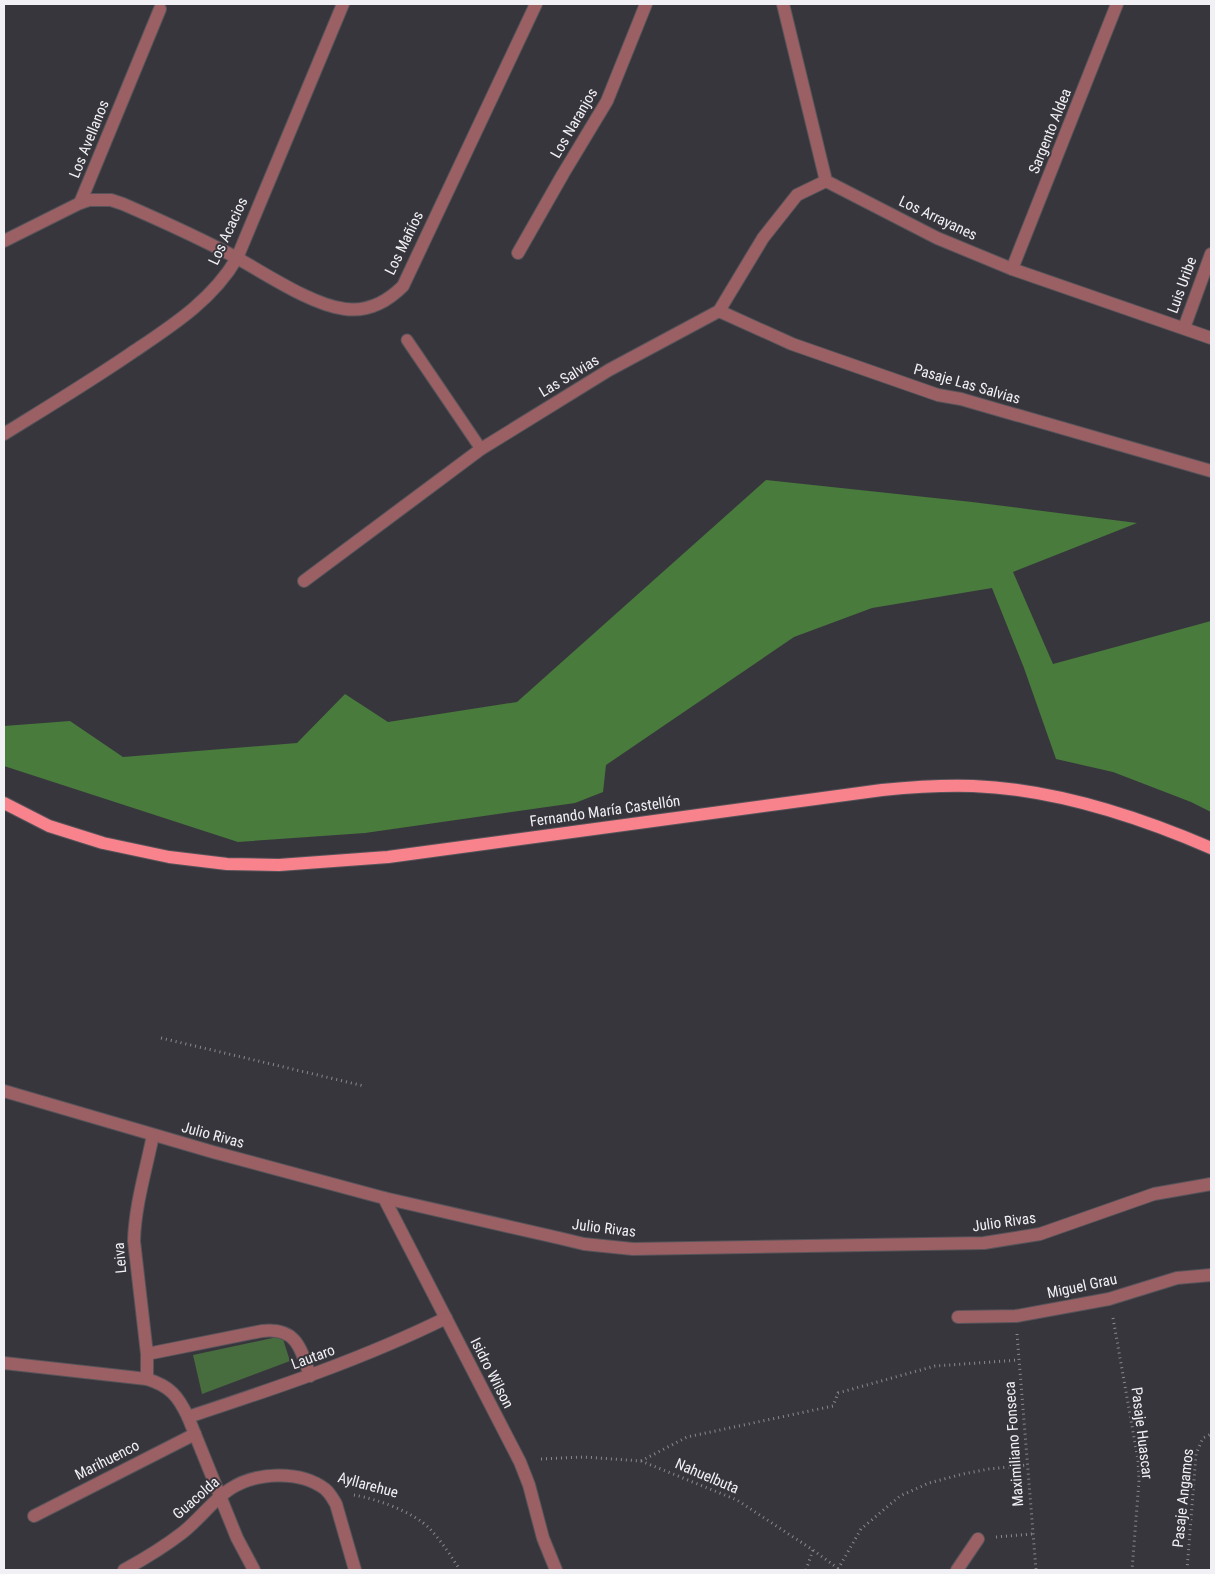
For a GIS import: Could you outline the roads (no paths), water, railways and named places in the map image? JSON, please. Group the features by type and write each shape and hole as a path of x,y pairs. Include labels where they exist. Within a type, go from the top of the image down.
{"main road":[{"name":"Fernando María Castellón","path":"4,803 49,826 103,843 169,856 227,864 279,865 388,857 882,790 921,786 974,786 1018,790 1098,807 1143,821 1211,848"}],"street":[{"name":"Los Acacios","path":"4,434 92,380 147,343 192,310 219,285 237,258 344,4"},
{"name":"Los Mañíos","path":"80,203 99,199 123,204 200,238 314,300 344,309 370,307 382,302 394,295 403,286 536,4"},
{"name":"Los Naranjos","path":"518,254 607,101 646,4"},
{"path":"719,311 763,238 797,195 826,181 783,4"},
{"name":"Sargento Aldea","path":"1012,269 1117,4"},
{"name":"Los Avellanos","path":"80,203 160,9"},
{"name":"Los Arrayanes","path":"826,181 937,238 1012,269 1211,338"},
{"path":"4,242 80,203"},
{"name":"Luis Uribe","path":"1184,328 1211,254"},
{"name":"Las Salvias","path":"304,581 481,449 609,370 719,311"},
{"name":"Pasaje Las Salvias","path":"719,311 792,344 938,395 961,399 1211,471"},
{"name":"Julio Rivas","path":"4,1091 153,1135 384,1198 576,1242 610,1247 656,1250 984,1243 1040,1234 1154,1194 1211,1184"},
{"name":"Leiva","path":"147,1379 135,1248 135,1227 138,1201 153,1135"},
{"name":"Isidro Wilson","path":"384,1198 520,1462 530,1485 543,1538 556,1570"},
{"name":"Miguel Grau","path":"958,1317 1016,1316 1109,1299 1177,1278 1211,1275"},
{"name":"Lautaro","path":"188,1417 310,1376 377,1350 446,1318"},
{"path":"146,1354 262,1331 278,1331 292,1337 297,1342 310,1376"},
{"path":"4,1362 147,1379 160,1383 171,1390 178,1398 188,1417 220,1497 254,1570"},
{"name":"Marihuenco","path":"34,1516 195,1434"},
{"name":"Guacolda","path":"124,1570 153,1554 182,1533 220,1497 242,1483 256,1478 289,1476 307,1480 326,1490"},
{"name":"Ayllarehue","path":"326,1490 336,1504 355,1570"},
{"path":"957,1570 978,1539"}],"lane":[{"path":"407,340 481,449"}]}
